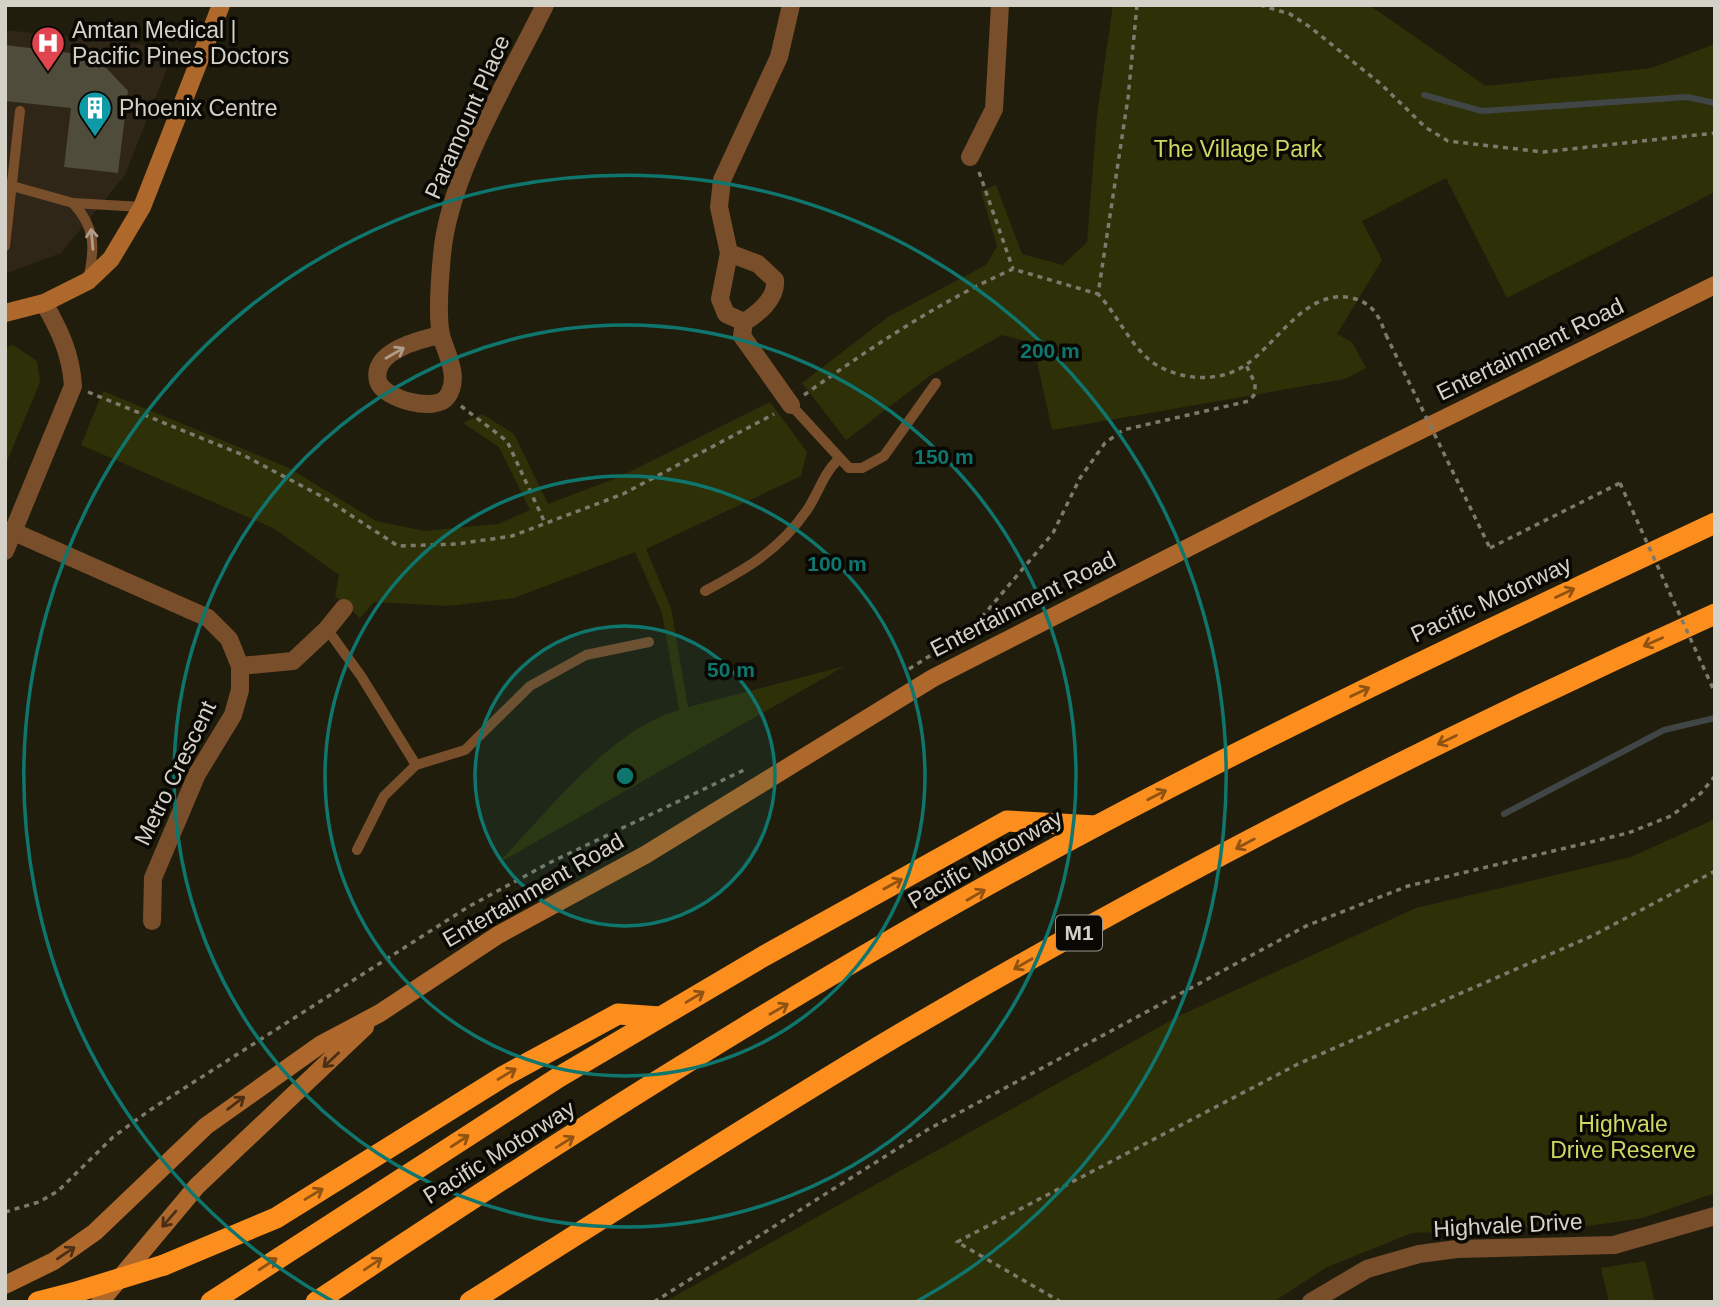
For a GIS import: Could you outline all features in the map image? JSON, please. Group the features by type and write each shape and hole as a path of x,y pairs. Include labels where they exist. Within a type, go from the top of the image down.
{"highway":[{"name":"Pacific Motorway","path":"316,1302 710,1050 1096,826 1439,652 1715,523"},
{"name":"M1","path":"470,1302 874,1050 1091,926 1435,746 1715,614"},
{"path":"211,1302 559,1077 764,956 1007,821 1096,826"},
{"path":"38,1302 164,1265 275,1218 504,1076 618,1014 660,1017"}],"street":[{"path":"5,313 44,303 88,281 111,259 142,207 221,5"},
{"name":"Paramount Place","path":"448,396 452,368 441,335 442,255 449,214 460,182 545,5"},
{"path":"729,253 758,264 775,280 769,299 754,316 744,322 731,318 722,308 720,299 729,253 719,207 722,180 779,57 791,5"},
{"path":"970,157 994,109 1000,5"},
{"name":"Entertainment Road","path":"5,1285 54,1261 94,1232 206,1126 320,1045 380,1013 498,935 645,855 933,678 1346,467 1715,285"},
{"path":"5,551 73,386 72,361 64,339 44,303"},
{"path":"744,322 742,336 791,405"},
{"path":"441,335 398,350 385,358 378,380 390,394 423,405 441,403 448,396"},
{"path":"14,531 208,618 229,639 240,666 293,661 327,629 344,608"},
{"name":"Metro Crescent","path":"152,921 153,878 197,774 233,715 240,690 240,666"},
{"name":"Entertainment Road","path":"100,1302 197,1186 380,1013"},
{"name":"Highvale Drive","path":"1311,1302 1367,1269 1419,1254 1457,1249 1615,1245 1715,1216"}],"lane":[{"path":"5,246 9,185 20,111"},
{"path":"9,185 73,203 142,207"},
{"path":"73,203 92,228 93,250 88,281"},
{"path":"791,405 849,468 862,468 884,456 936,383"},
{"path":"705,591 766,557 783,541 795,528 839,459"},
{"path":"327,629 361,676 416,765"},
{"path":"357,850 384,796 416,765 465,750 530,686 586,654 649,642"}],"path":[{"path":"1098,294 1128,98 1137,5"},
{"path":"1260,5 1290,15 1310,27 1382,85 1425,127 1448,141 1543,152 1715,133"},
{"path":"970,157 983,180 1013,269"},
{"path":"73,386 243,455 323,497 398,547 457,544 498,538 624,494 791,405 925,314 961,292 1013,269 1098,294 1144,355 1162,369 1204,378 1216,377 1246,365 1308,307 1340,295 1370,305 1379,315 1386,335 1490,548 1619,483 1715,693"},
{"path":"902,672 971,630 1053,533 1080,478 1105,443 1123,430 1249,401 1255,394 1255,383 1246,365"},
{"path":"448,396 507,441 545,523"},
{"path":"5,1212 39,1202 58,1191 113,1137 150,1110 468,907 550,863 754,765"},
{"path":"654,1302 927,1130 1306,926 1408,886 1628,834 1671,816 1701,793 1715,776"},
{"path":"1060,1302 957,1242 1298,1064 1591,936 1715,871"}],"shaded area":[{"path":"5,30 175,48 125,175 61,253 5,274"}],"green space":[{"name":"The Village Park","path":"1113,5 1369,5 1486,86 1651,68 1715,44 1715,192 1507,298 1446,178 1362,221 1382,260 1337,334 1352,342 1366,368 1345,379 1052,430 1033,343 1002,335 931,375 846,440 802,383 888,317 986,265 997,246 981,191 996,185 1022,254 1063,265 1087,242 1097,116"},
{"path":"13,345 37,361 40,382 5,466 5,347"},
{"path":"103,391 289,468 376,521 424,531 498,524 530,510 499,447 463,423 482,414 514,434 548,504 619,477 770,402 807,452 801,476 646,549 671,608 688,707 845,666 497,864 558,798 604,754 653,720 679,710 662,613 635,552 514,598 449,606 374,602 360,618 335,596 339,575 273,528 81,445"},
{"name":"Highvale Drive Reserve","path":"1715,819 1715,1193 1643,1218 1588,1226 1412,1233 1327,1267 1273,1302 664,1302 1179,1016 1416,908 1631,857"},
{"path":"1645,1261 1655,1302 1609,1302 1601,1268"}],"building":[{"name":"Phoenix Centre","path":"5,45 95,56 128,91 118,173 64,167 71,108 5,101"}],"waterway":[{"path":"1424,95 1482,111 1687,97 1715,103"},
{"path":"1504,814 1664,730 1715,718"}],"place":[{"name":"Amtan Medical | Pacific Pines Doctors","path":"48,73"},
{"name":"Phoenix Centre","path":"95,138"}]}
